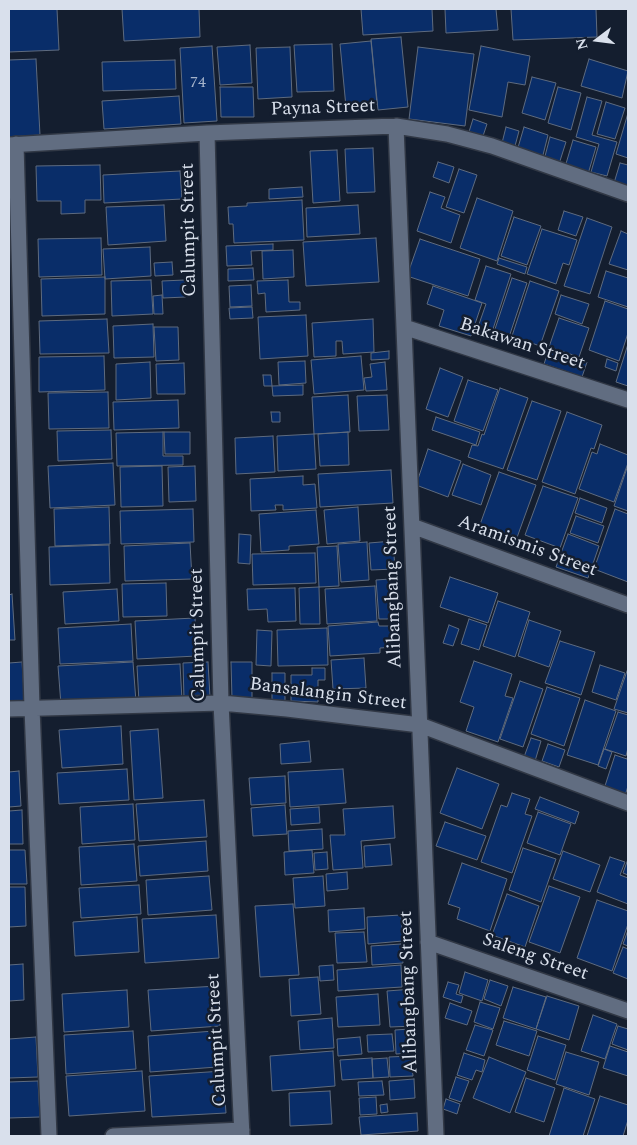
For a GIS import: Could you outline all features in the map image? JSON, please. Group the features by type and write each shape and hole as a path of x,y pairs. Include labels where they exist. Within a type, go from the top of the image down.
{"street":[{"name":"Payna Street","path":"13,144 207,133 396,126 447,134 492,146 628,194"},
{"name":"Alibangbang Street","path":"396,126 436,1136"},
{"name":"Calumpit Street","path":"207,133 221,703 242,1133"},
{"path":"13,144 49,1136"},
{"name":"Bakawan Street","path":"404,327 628,400"},
{"name":"Aramismis Street","path":"412,526 628,605"},
{"name":"Bansalangin Street","path":"9,709 221,703 287,709 420,726 628,802"},
{"name":"Saleng Street","path":"428,942 628,1011"},
{"path":"114,1136 242,1133"}],"building":[{"path":"9,9 57,9 59,50 9,52"},
{"path":"122,9 199,9 200,37 124,41"},
{"path":"361,9 432,9 433,31 363,35"},
{"path":"445,9 496,9 498,30 446,33"},
{"path":"511,9 596,9 597,37 513,40"},
{"path":"401,37 408,107 378,110 371,39"},
{"path":"371,41 377,104 346,107 340,44"},
{"path":"332,44 334,91 297,92 294,45"},
{"path":"250,45 252,83 220,85 217,47"},
{"path":"212,46 217,121 184,123 180,48"},
{"path":"481,46 530,56 525,85 508,82 502,117 469,110"},
{"path":"290,47 292,97 258,99 256,48"},
{"path":"418,47 474,54 465,126 409,119"},
{"path":"36,59 40,135 9,137 9,60"},
{"path":"589,59 628,71 622,98 581,86"},
{"path":"175,60 176,89 103,91 102,62"},
{"path":"532,77 556,83 545,120 522,113"},
{"path":"220,87 253,87 254,117 221,117"},
{"path":"558,87 581,93 571,130 548,123"},
{"path":"179,96 181,124 104,129 102,101"},
{"path":"587,97 602,101 592,135 617,142 607,176 591,172 599,144 576,137"},
{"path":"606,102 625,108 615,139 597,134"},
{"path":"628,113 628,158 616,154"},
{"path":"473,119 487,124 482,139 468,135"},
{"path":"506,127 519,131 515,146 502,143"},
{"path":"524,127 548,135 542,159 517,151"},
{"path":"550,137 566,142 559,164 544,160"},
{"path":"573,140 596,147 588,174 565,167"},
{"path":"373,148 375,192 347,193 345,149"},
{"path":"337,150 340,201 313,203 310,151"},
{"path":"438,162 454,167 449,183 433,177"},
{"path":"620,163 628,165 628,187 614,183"},
{"path":"100,165 101,200 85,200 85,213 61,214 61,201 37,201 36,166"},
{"path":"459,169 477,175 464,213 446,207"},
{"path":"180,171 182,199 104,203 103,175"},
{"path":"302,187 303,197 269,199 269,189"},
{"path":"430,192 445,197 441,208 460,215 451,243 417,231"},
{"path":"477,198 513,211 497,261 460,248"},
{"path":"302,200 304,240 234,243 233,224 229,224 228,207 247,206 247,203"},
{"path":"164,205 166,241 108,245 106,207"},
{"path":"358,205 360,234 307,237 306,208"},
{"path":"564,211 583,217 576,236 558,230"},
{"path":"514,217 541,226 527,265 501,256"},
{"path":"587,218 612,227 590,294 564,286"},
{"path":"542,229 577,240 569,265 563,263 556,284 527,274"},
{"path":"621,231 628,234 628,270 609,264"},
{"path":"101,238 102,275 39,277 38,239"},
{"path":"376,238 379,282 306,286 303,242"},
{"path":"420,239 480,259 468,296 407,276"},
{"path":"273,244 273,250 251,251 252,265 227,266 226,246"},
{"path":"150,247 151,276 105,279 103,249"},
{"path":"293,250 294,277 263,279 262,251"},
{"path":"499,258 527,267 525,274 497,264"},
{"path":"172,262 173,275 155,276 154,263"},
{"path":"486,266 511,274 492,332 478,327 486,304 475,300"},
{"path":"253,268 254,280 228,281 228,269"},
{"path":"606,271 628,278 628,307 598,297"},
{"path":"105,277 105,314 42,316 41,279"},
{"path":"512,278 527,283 508,340 493,335"},
{"path":"151,280 153,314 112,316 111,281"},
{"path":"185,280 186,297 163,298 162,281"},
{"path":"288,280 289,302 300,302 300,310 266,312 265,293 258,294 257,281"},
{"path":"530,281 559,291 540,346 512,336"},
{"path":"251,285 252,306 230,307 229,286"},
{"path":"433,286 482,303 471,336 439,326 444,310 427,304"},
{"path":"162,295 163,314 154,314 153,296"},
{"path":"561,295 589,304 582,324 555,314"},
{"path":"605,301 628,309 628,333 619,361 589,350"},
{"path":"252,307 253,318 230,319 229,308"},
{"path":"306,315 308,356 260,359 258,317"},
{"path":"559,318 589,328 579,357 549,347"},
{"path":"107,319 109,353 40,354 39,321"},
{"path":"373,319 374,352 343,354 342,341 336,341 336,356 314,357 312,323"},
{"path":"153,324 154,357 114,358 113,326"},
{"path":"154,327 178,327 179,360 156,361"},
{"path":"628,344 628,386 616,382"},
{"path":"549,349 587,362 582,377 544,364"},
{"path":"389,351 389,359 371,360 371,353"},
{"path":"104,356 105,390 39,392 39,357"},
{"path":"361,356 364,390 314,394 311,360"},
{"path":"607,359 618,363 616,371 605,367"},
{"path":"305,361 306,383 279,385 278,362"},
{"path":"150,362 151,398 116,400 116,364"},
{"path":"385,362 387,390 366,391 364,378 372,377 370,364"},
{"path":"184,363 185,394 157,394 156,364"},
{"path":"440,368 463,377 448,417 426,409"},
{"path":"263,375 271,375 272,386 264,386"},
{"path":"468,380 498,390 483,431 454,421"},
{"path":"303,385 303,395 273,396 272,386"},
{"path":"500,388 528,398 503,469 468,457 472,445 478,446 482,434 484,435"},
{"path":"108,392 109,428 49,429 48,393"},
{"path":"348,395 350,432 314,434 312,397"},
{"path":"387,395 389,430 359,431 357,396"},
{"path":"178,400 179,428 114,430 113,402"},
{"path":"532,401 561,411 537,480 507,470"},
{"path":"271,412 280,412 280,422 272,422"},
{"path":"567,412 602,425 594,449 591,448 575,494 542,482"},
{"path":"436,417 480,432 476,445 432,430"},
{"path":"111,430 112,459 58,461 57,431"},
{"path":"163,432 163,456 183,456 183,465 117,466 116,433"},
{"path":"164,432 190,432 190,454 165,454"},
{"path":"348,432 349,465 320,466 318,434"},
{"path":"314,434 316,469 278,471 277,436"},
{"path":"273,436 275,472 236,474 235,438"},
{"path":"600,444 628,455 628,463 614,502 579,489 592,452 597,454"},
{"path":"428,449 461,461 448,497 416,485"},
{"path":"113,463 115,505 50,508 48,466"},
{"path":"463,464 491,475 481,505 452,495"},
{"path":"628,465 628,511 614,506"},
{"path":"162,466 163,506 121,507 120,467"},
{"path":"195,466 196,501 169,502 168,467"},
{"path":"391,470 393,503 320,507 318,474"},
{"path":"499,472 536,485 515,543 478,530"},
{"path":"303,476 303,485 315,484 317,508 283,510 283,505 275,505 276,510 251,511 250,479"},
{"path":"543,486 578,498 560,548 525,535"},
{"path":"580,498 607,508 602,523 575,513"},
{"path":"109,507 110,544 55,546 54,509"},
{"path":"358,507 360,541 327,544 324,510"},
{"path":"193,509 194,542 121,544 120,511"},
{"path":"615,509 628,514 628,582 594,569"},
{"path":"316,510 319,544 289,546 289,550 261,552 259,514"},
{"path":"576,516 604,526 598,543 570,533"},
{"path":"239,534 251,535 250,564 238,563"},
{"path":"568,534 599,546 588,578 556,567"},
{"path":"393,541 395,569 371,570 369,543"},
{"path":"367,542 369,580 341,582 338,544"},
{"path":"190,543 192,579 125,581 124,546"},
{"path":"109,545 110,583 50,585 49,547"},
{"path":"337,546 339,586 319,587 317,547"},
{"path":"315,553 316,583 253,585 252,554"},
{"path":"450,577 498,593 488,623 440,607"},
{"path":"390,579 393,619 379,619 376,580"},
{"path":"166,583 167,616 123,617 122,584"},
{"path":"375,586 377,621 327,624 325,589"},
{"path":"319,587 320,624 300,624 299,588"},
{"path":"295,588 296,621 268,622 267,609 248,610 247,589"},
{"path":"117,589 119,621 65,624 63,592"},
{"path":"12,594 15,640 9,640 9,595"},
{"path":"498,601 530,612 515,657 483,646"},
{"path":"195,618 197,656 137,659 135,621"},
{"path":"469,619 487,625 479,650 461,644"},
{"path":"529,620 561,631 549,667 518,656"},
{"path":"378,622 379,626 394,626 395,647 380,648 380,653 330,656 328,626"},
{"path":"131,624 133,661 60,664 58,628"},
{"path":"449,625 459,629 453,646 443,643"},
{"path":"327,628 328,665 278,666 277,630"},
{"path":"257,630 272,631 271,666 256,665"},
{"path":"560,641 595,652 581,695 545,683"},
{"path":"364,658 366,688 333,689 331,660"},
{"path":"474,661 512,674 505,696 513,698 498,742 466,731 474,707 460,702"},
{"path":"22,662 25,706 9,707 9,663"},
{"path":"133,662 136,702 61,705 58,666"},
{"path":"208,662 210,697 184,699 183,663"},
{"path":"231,662 252,662 252,699 232,699"},
{"path":"180,664 182,700 139,702 137,666"},
{"path":"600,665 625,673 616,700 592,692"},
{"path":"312,668 325,668 325,680 318,680 318,702 291,701 291,675 312,675"},
{"path":"628,671 628,713 614,709"},
{"path":"272,673 285,673 285,703 272,703"},
{"path":"520,681 543,689 523,747 500,739"},
{"path":"547,687 580,698 564,746 531,734"},
{"path":"585,700 616,711 598,765 567,755"},
{"path":"618,712 628,715 628,748 626,756 605,749"},
{"path":"121,726 123,764 62,768 59,730"},
{"path":"158,729 163,798 134,800 130,731"},
{"path":"531,738 541,741 535,761 524,757"},
{"path":"309,741 311,762 281,764 280,744"},
{"path":"548,744 565,750 559,767 542,761"},
{"path":"604,749 612,752 606,769 598,766"},
{"path":"615,755 627,759 628,755 628,786 624,799 603,792"},
{"path":"457,768 499,784 482,829 440,813"},
{"path":"127,769 129,800 59,804 57,773"},
{"path":"343,769 346,803 290,807 288,772"},
{"path":"19,771 21,806 9,807 9,772"},
{"path":"285,776 286,803 251,805 249,778"},
{"path":"512,793 530,799 525,814 532,816 512,873 481,862 501,805 507,807"},
{"path":"540,797 579,812 575,824 535,809"},
{"path":"204,800 207,837 139,841 136,804"},
{"path":"133,804 135,840 82,844 80,807"},
{"path":"285,805 287,834 253,836 251,808"},
{"path":"393,806 395,838 361,841 363,868 333,870 330,835 345,835 343,809"},
{"path":"319,807 320,823 291,825 290,809"},
{"path":"22,810 23,844 9,844 9,811"},
{"path":"538,812 571,824 560,855 527,843"},
{"path":"445,822 486,836 477,860 436,846"},
{"path":"322,829 323,849 289,851 288,831"},
{"path":"206,841 208,871 140,876 138,846"},
{"path":"134,844 137,881 81,885 79,847"},
{"path":"390,844 392,865 365,867 364,846"},
{"path":"523,848 556,859 541,902 509,890"},
{"path":"9,850 25,850 27,884 9,884"},
{"path":"312,850 314,873 285,875 284,852"},
{"path":"563,851 600,865 590,892 553,879"},
{"path":"327,852 328,869 315,870 314,853"},
{"path":"610,857 625,862 620,875 628,878 628,904 597,892"},
{"path":"628,859 628,875 623,873"},
{"path":"462,863 507,879 490,931 457,919 460,908 448,904"},
{"path":"347,872 348,889 327,891 326,874"},
{"path":"209,876 212,910 148,915 146,880"},
{"path":"323,876 325,906 295,908 293,878"},
{"path":"139,885 141,914 81,918 79,888"},
{"path":"549,886 580,897 560,953 529,942"},
{"path":"9,887 25,887 26,926 9,927"},
{"path":"507,894 539,906 525,947 492,935"},
{"path":"597,900 628,911 628,924 612,971 577,958"},
{"path":"293,904 299,975 260,977 255,906"},
{"path":"364,908 365,929 329,932 328,910"},
{"path":"216,915 219,958 145,963 142,919"},
{"path":"401,915 403,941 368,944 367,917"},
{"path":"137,917 139,952 75,956 73,922"},
{"path":"628,930 628,946 623,944"},
{"path":"364,932 367,962 337,963 335,933"},
{"path":"401,944 403,963 372,965 371,946"},
{"path":"623,947 628,949 628,979 613,973"},
{"path":"23,964 24,1000 9,1001 9,965"},
{"path":"333,965 334,980 320,981 319,966"},
{"path":"401,965 402,987 338,991 337,970"},
{"path":"465,972 488,980 482,1001 459,993"},
{"path":"318,977 321,1014 291,1016 289,979"},
{"path":"490,980 508,986 501,1006 484,999"},
{"path":"448,982 459,985 456,994 463,996 461,1003 443,997"},
{"path":"218,986 220,1026 151,1031 148,990"},
{"path":"513,987 546,997 536,1029 503,1018"},
{"path":"413,989 415,1026 390,1027 387,991"},
{"path":"127,990 129,1027 64,1032 62,994"},
{"path":"378,994 380,1025 338,1027 336,997"},
{"path":"547,996 579,1006 569,1040 536,1029"},
{"path":"480,1002 500,1008 493,1029 474,1022"},
{"path":"450,1003 472,1011 467,1025 445,1018"},
{"path":"593,1015 617,1024 605,1059 581,1051"},
{"path":"332,1018 334,1048 300,1050 298,1021"},
{"path":"504,1021 537,1031 529,1056 496,1045"},
{"path":"475,1025 493,1030 484,1056 466,1050"},
{"path":"618,1026 628,1029 628,1050 612,1044"},
{"path":"410,1029 411,1053 396,1054 395,1030"},
{"path":"133,1031 136,1069 66,1074 64,1035"},
{"path":"214,1031 217,1067 150,1072 148,1036"},
{"path":"392,1034 394,1051 368,1052 367,1035"},
{"path":"538,1036 566,1045 555,1080 527,1070"},
{"path":"36,1037 38,1077 9,1078 9,1039"},
{"path":"360,1037 362,1054 338,1056 337,1039"},
{"path":"610,1046 628,1052 628,1076 603,1068"},
{"path":"333,1051 335,1086 272,1091 270,1056"},
{"path":"566,1052 599,1062 589,1095 556,1084"},
{"path":"464,1053 485,1060 482,1072 476,1070 472,1080 457,1075"},
{"path":"411,1056 413,1076 390,1077 389,1057"},
{"path":"489,1057 526,1072 510,1113 473,1098"},
{"path":"372,1058 373,1078 342,1080 340,1060"},
{"path":"387,1058 389,1077 373,1078 372,1059"},
{"path":"142,1071 145,1111 69,1116 66,1076"},
{"path":"223,1071 226,1113 152,1117 149,1076"},
{"path":"456,1077 469,1081 461,1102 449,1098"},
{"path":"526,1078 555,1088 544,1122 515,1112"},
{"path":"414,1079 415,1098 390,1100 389,1081"},
{"path":"38,1081 40,1117 9,1118 9,1082"},
{"path":"382,1081 384,1095 359,1096 358,1082"},
{"path":"564,1088 595,1099 583,1136 549,1136"},
{"path":"330,1091 332,1124 290,1126 289,1093"},
{"path":"600,1096 628,1105 628,1120 623,1136 587,1136"},
{"path":"376,1097 377,1114 360,1115 359,1098"},
{"path":"446,1099 460,1104 457,1114 443,1109"},
{"path":"387,1104 388,1112 381,1113 380,1105"},
{"path":"417,1113 418,1131 361,1135 359,1117"}]}
